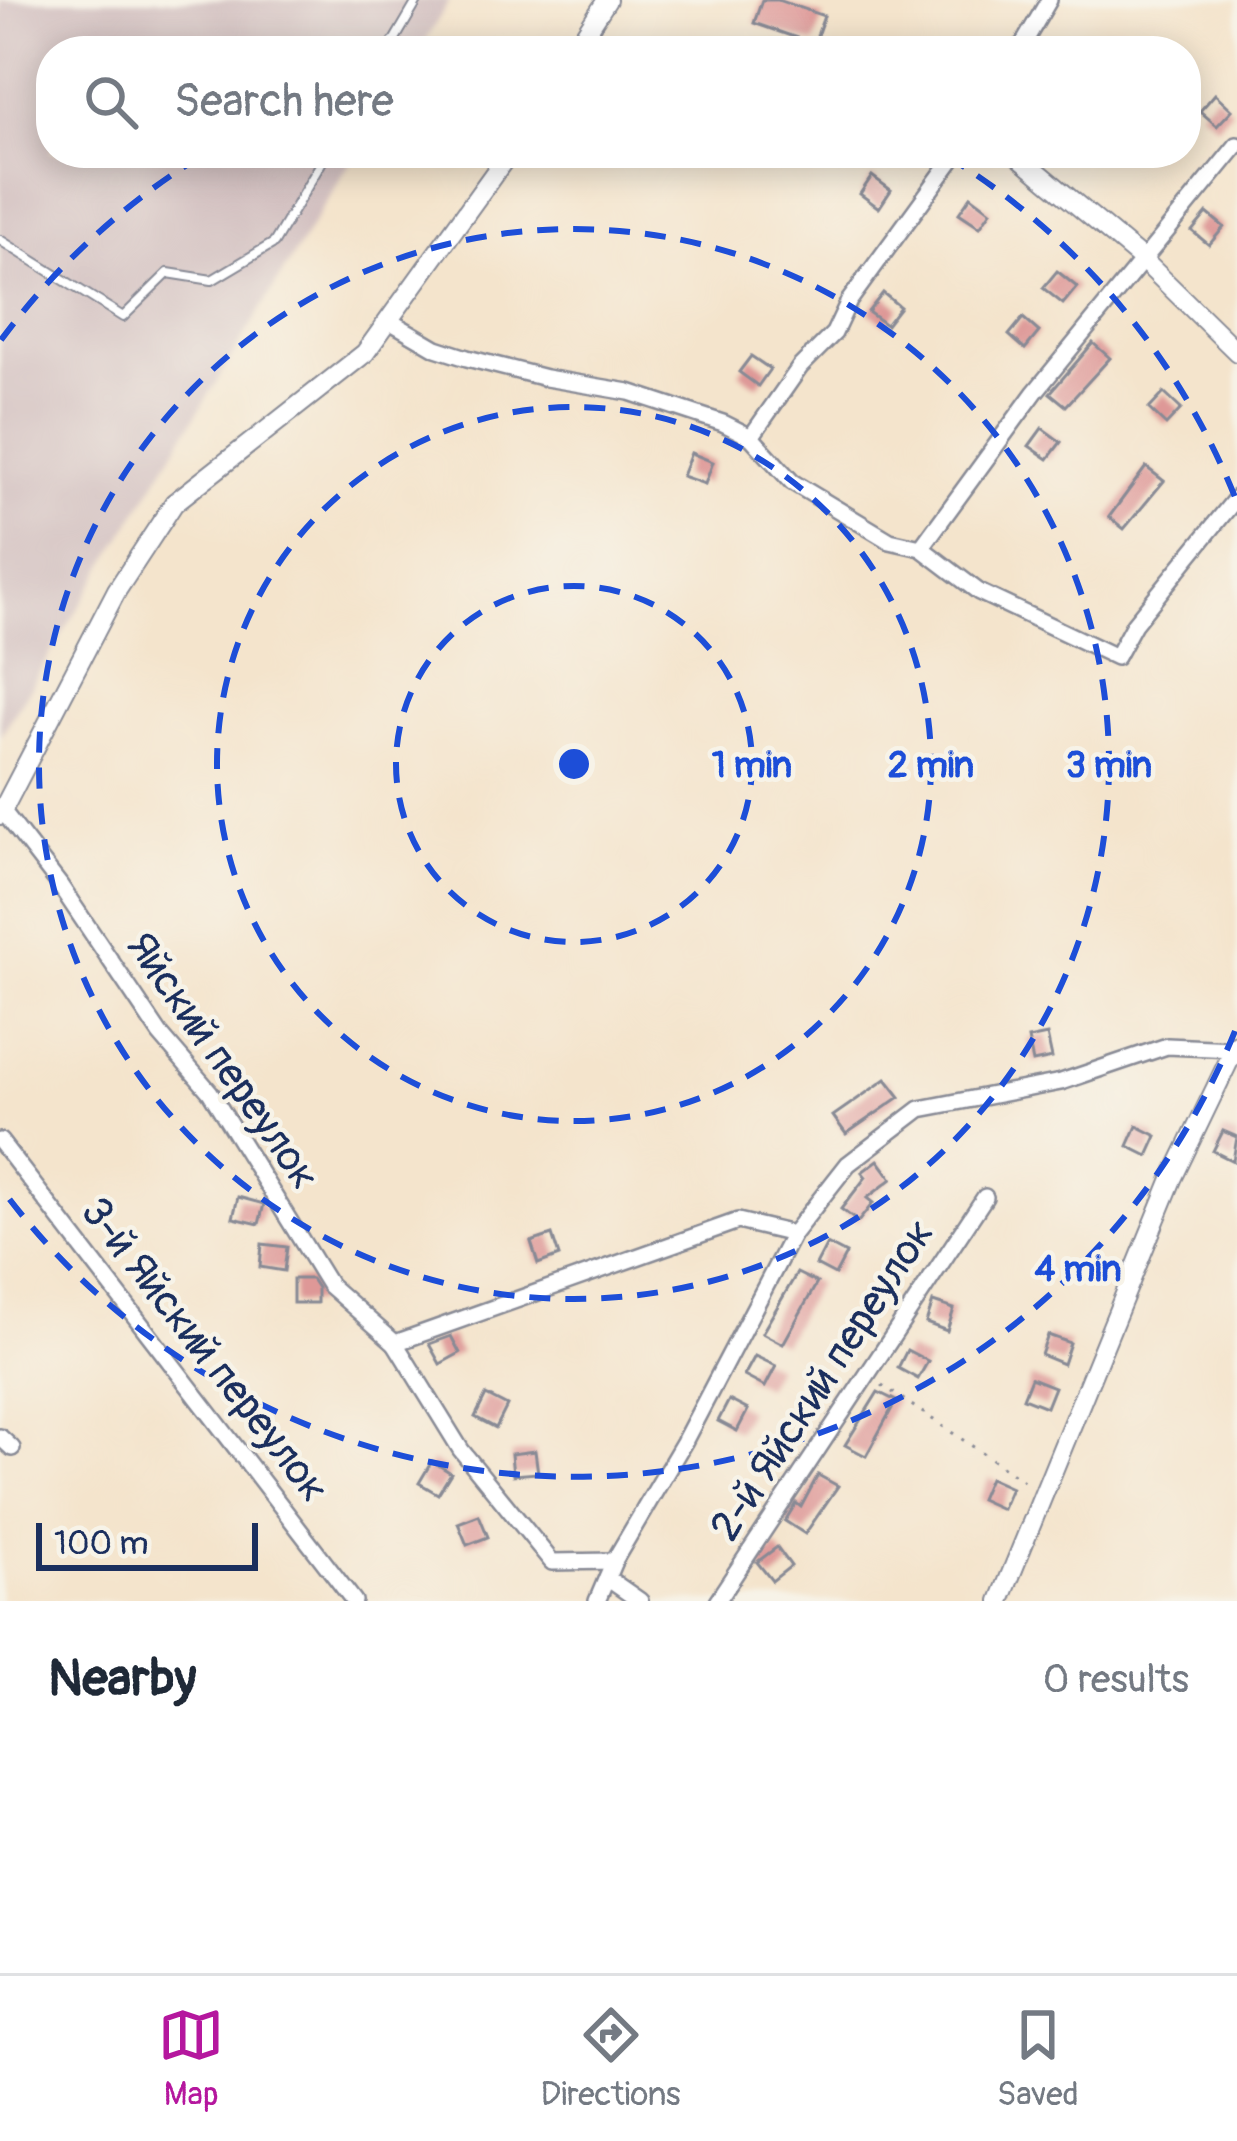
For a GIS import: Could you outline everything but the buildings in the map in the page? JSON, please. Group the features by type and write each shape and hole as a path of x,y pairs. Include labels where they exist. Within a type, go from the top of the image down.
{"street":[{"path":"584,36 607,0"},
{"path":"1028,36 1049,0"},
{"path":"921,548 1035,392 1237,145"},
{"path":"1,813 117,590 174,503 365,353 498,168"},
{"path":"751,436 800,367 834,333 849,301 946,168"},
{"path":"1033,168 1143,260 1237,352"},
{"path":"388,320 436,348 467,358 629,392 723,423 751,436 792,482 890,541 921,548 979,592 1116,657 1134,624 1237,497"},
{"name":"Яйский переулок","path":"1,813 59,884 160,1034 210,1092 329,1285 394,1343 461,1450 552,1562 614,1561"},
{"path":"597,1601 614,1561 684,1442 793,1234 848,1164 920,1109 1061,1082 1167,1046 1235,1047 1172,1179 1000,1601"},
{"name":"3-й Яйский переулок","path":"0,1141 354,1601"},
{"name":"2-й Яйский переулок","path":"717,1601 985,1197"},
{"path":"394,1343 738,1221 793,1234"},
{"path":"608,1578 640,1601"}],"lane":[{"path":"397,36 418,0"},
{"path":"0,240 123,317 168,273 212,280 274,243 318,168"}],"path":[{"path":"867,1375 1044,1495"}],"shaded area":[{"path":"0,0 450,0 428,36 36,36 36,168 347,168 0,737"}]}
